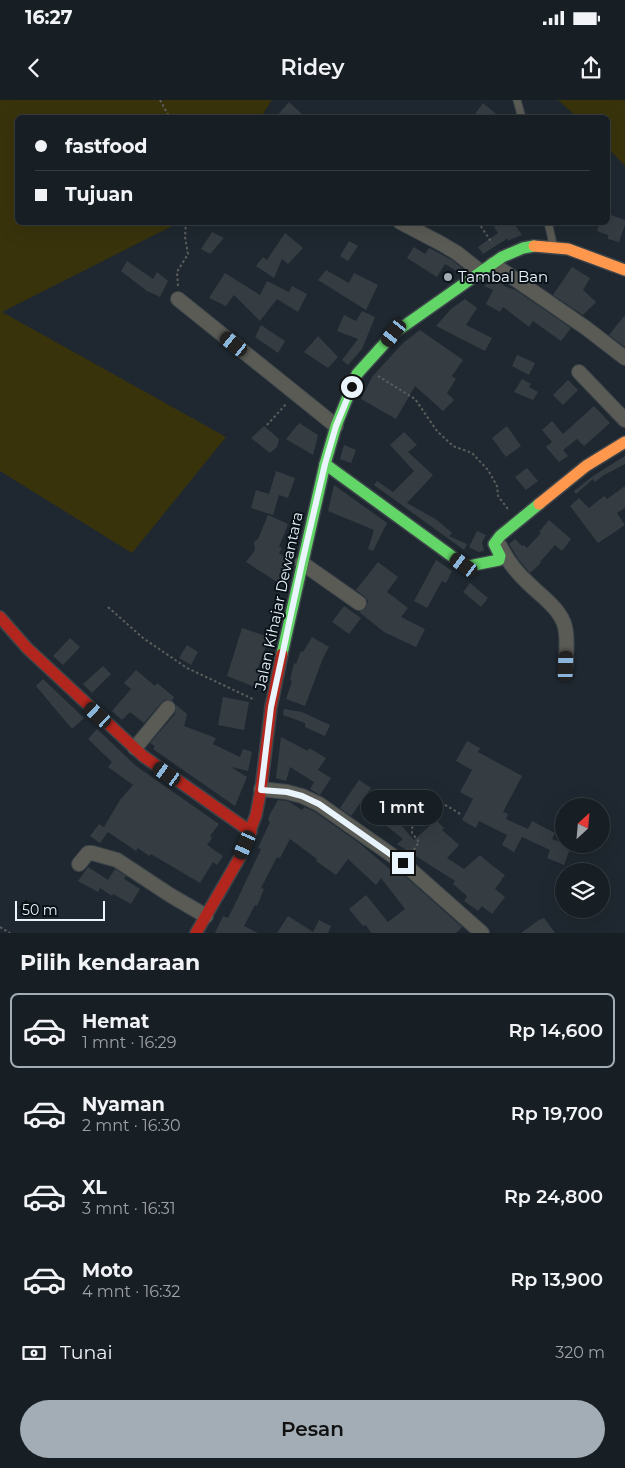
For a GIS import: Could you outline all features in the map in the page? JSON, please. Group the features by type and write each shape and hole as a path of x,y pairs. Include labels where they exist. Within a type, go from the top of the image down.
{"main road":[{"name":"Jalan Kihajar Dewantara","path":"196,933 240,857 251,832 261,790 271,707 302,563 325,464 336,426 357,374 394,333 481,272 522,248 537,245 553,246 580,253 625,270"},
{"path":"325,464 466,566 499,560 500,556 494,545 500,536 586,466 625,442"},
{"path":"0,617 34,654 152,763 251,832"}],"street":[{"path":"406,225 457,253 481,272"},
{"path":"498,261 625,358"},
{"path":"178,298 336,426"},
{"path":"578,372 625,420"},
{"path":"500,536 500,546 506,558 528,584 543,596 562,619 566,627 566,666"},
{"path":"302,563 359,603"},
{"path":"135,748 168,708"},
{"path":"261,790 287,792 302,796 319,804 403,863 482,933"},
{"path":"79,864 88,853 92,852 116,860 170,896 206,916"}],"lane":[{"path":"517,100 521,115"},
{"path":"549,225 553,246"}],"path":[{"path":"160,100 168,115"},
{"path":"178,298 177,272 188,254 185,237 186,225"},
{"path":"480,225 498,261"},
{"path":"363,367 415,399 437,431 453,446 472,453 488,470 497,486 498,496 509,510 512,526"},
{"path":"267,425 295,394"},
{"path":"108,608 151,644 192,671 271,707"},
{"path":"403,863 419,844 412,831 431,800 436,800 462,816"},
{"path":"0,927 10,933"}],"shaded area":[{"path":"0,100 272,100 262,115 15,115 15,225 174,225 2,312 226,437 132,553 0,471"},
{"path":"558,100 625,100 625,166 610,150 610,115 575,115"}],"building":[{"path":"289,102 303,115 278,115"},
{"path":"483,103 497,115 474,115"},
{"path":"610,215 625,220 619,242 608,239 608,235 597,231 599,225 610,225"},
{"path":"496,225 515,225 522,235 507,241 508,238 483,254 478,247 498,233 494,227"},
{"path":"212,232 224,238 210,254 201,249"},
{"path":"285,233 303,248 288,264 282,259 274,278 256,266 263,257 267,260"},
{"path":"349,241 358,246 348,261 340,256"},
{"path":"414,247 425,254 429,248 452,260 463,269 458,272 445,264 437,277 407,258"},
{"path":"127,261 153,279 157,272 168,281 160,297 147,291 121,271"},
{"path":"572,267 590,278 583,290 596,302 583,315 553,295"},
{"path":"326,270 349,283 354,273 378,285 366,310 318,280"},
{"path":"225,273 260,295 267,281 289,292 292,286 307,294 298,312 277,299 260,321 234,295 226,306 209,298"},
{"path":"493,279 517,291 571,328 561,341 533,321 529,327 503,307 500,312 486,304 493,290 484,286"},
{"path":"465,299 477,308 466,325 492,338 485,351 436,326 451,309"},
{"path":"362,311 375,317 362,349 348,365 342,360 358,339 337,331 344,315 356,321"},
{"path":"625,315 625,347 609,335"},
{"path":"261,325 285,341 278,353 255,337"},
{"path":"420,330 463,360 452,376 456,379 447,393 454,400 443,411 415,386 396,419 361,399 372,377 403,343"},
{"path":"318,336 338,357 328,368 304,352"},
{"path":"517,355 535,363 529,375 512,366"},
{"path":"522,379 531,384 529,387 538,392 533,400 514,392"},
{"path":"568,380 578,390 563,405 553,395"},
{"path":"594,406 610,423 584,446 577,439 563,450 568,456 559,462 546,447 552,442 542,430 552,421 563,434"},
{"path":"299,423 318,435 313,455 286,439"},
{"path":"264,426 279,439 277,447 270,453 251,438"},
{"path":"507,426 521,446 506,457 492,438"},
{"path":"404,432 417,445 408,452 433,475 407,503 437,520 452,533 449,536 467,544 464,550 374,485 377,481 393,492 414,471 390,445"},
{"path":"344,445 356,450 351,463 340,459"},
{"path":"625,456 625,464 595,482 593,479 576,494 574,491 593,476"},
{"path":"527,468 538,481 526,490 515,477"},
{"path":"276,471 295,478 288,498 279,495 273,515 251,508 256,490 269,494"},
{"path":"334,485 387,523 373,551 368,549 374,530 328,511"},
{"path":"625,486 625,508 617,513 625,525 598,543 570,506 579,498 589,508 604,496 607,499"},
{"path":"268,515 288,524 279,547 282,548 279,553 289,560 288,567 277,582 246,562 255,550 254,542 258,539"},
{"path":"549,520 571,539 562,551 555,545 541,563 530,573 509,544 515,539 527,548 541,533 539,532"},
{"path":"477,531 486,535 482,542 484,551 478,552 469,547"},
{"path":"436,560 452,571 446,583 442,581 427,608 414,601"},
{"path":"378,562 398,577 387,592 408,608 401,617 425,629 416,647 384,632 359,612 366,608 368,601 356,590"},
{"path":"470,583 488,598 481,607 463,592"},
{"path":"344,606 361,618 349,634 332,622"},
{"path":"242,628 269,637 258,668 263,670 257,688 227,676"},
{"path":"312,637 329,647 305,706 286,699 292,681 290,680 294,663 296,664 301,651 303,652"},
{"path":"70,638 80,647 63,665 53,656"},
{"path":"187,645 198,652 191,665 179,658"},
{"path":"103,666 111,674 92,693 83,684"},
{"path":"136,670 155,686 157,683 174,697 172,701 165,700 162,702 144,723 130,712 122,720 112,711 131,689 124,683"},
{"path":"43,679 84,718 72,729 36,686"},
{"path":"223,697 249,702 244,730 218,725"},
{"path":"176,705 187,714 184,726 216,738 213,744 240,757 243,749 252,752 248,771 231,767 247,777 235,806 153,749 155,746 150,743 175,714"},
{"path":"284,709 302,712 330,725 325,736 305,727 305,723 283,715"},
{"path":"97,729 136,766 219,824 210,836 212,838 207,845 223,856 217,865 213,862 200,883 151,854 149,856 138,848 136,851 108,832 100,843 90,836 99,824 104,827 120,800 133,785 108,767 112,762 88,739"},
{"path":"281,737 308,751 309,748 326,758 318,770 331,778 320,795 310,789 314,782 290,767 286,781 276,778"},
{"path":"467,741 480,748 478,752 522,776 503,812 508,814 506,819 528,829 532,821 555,833 552,839 555,840 555,853 568,853 565,863 559,863 547,858 550,850 522,837 514,852 502,845 507,835 479,821 476,828 462,820 473,799 460,792 472,770 456,761"},
{"path":"359,780 371,788 351,816 340,808"},
{"path":"278,800 288,801 302,810 304,807 315,812 359,843 392,871 395,868 398,870 462,927 456,933 371,933 366,925 363,926 349,909 366,895 388,922 405,909 381,878 376,885 348,859 336,875 290,839 280,858 277,857 261,888 264,889 257,906 255,905 244,926 258,933 215,933 223,916 228,918 238,898 261,849 258,848 270,822 268,820 270,814"},
{"path":"397,808 408,816 401,825 414,840 436,820 444,828 442,830 459,845 447,858 464,869 480,855 505,875 495,889 505,897 492,914 482,906 478,911 464,901 467,896 453,884 455,881 397,844 403,839 384,824"},
{"path":"88,867 108,880 115,869 126,876 124,879 140,889 131,904 113,894 112,896 100,888 98,892 78,881"},
{"path":"288,916 313,932 319,920 331,926 328,933 277,933"},
{"path":"544,918 555,933 521,933 539,920"}],"traffic: fast":[{"path":"282,654 325,464 336,426 357,374 394,333 502,257 523,248 534,246"},
{"path":"325,464 464,565 469,566 499,560 500,556 494,544 500,536 539,504"}],"traffic: slow":[{"path":"534,246 568,249 625,270"},
{"path":"539,504 586,466 625,442"}],"traffic: jam":[{"path":"0,617 27,648 143,756 251,832"},
{"path":"196,933 240,857 256,815 271,707 282,654"}],"place":[{"name":"Tambal Ban","path":"448,277"}],"route":[{"path":"352,387 336,426 325,464 302,563 271,707 261,790 287,792 302,796 319,804 403,863"}]}
